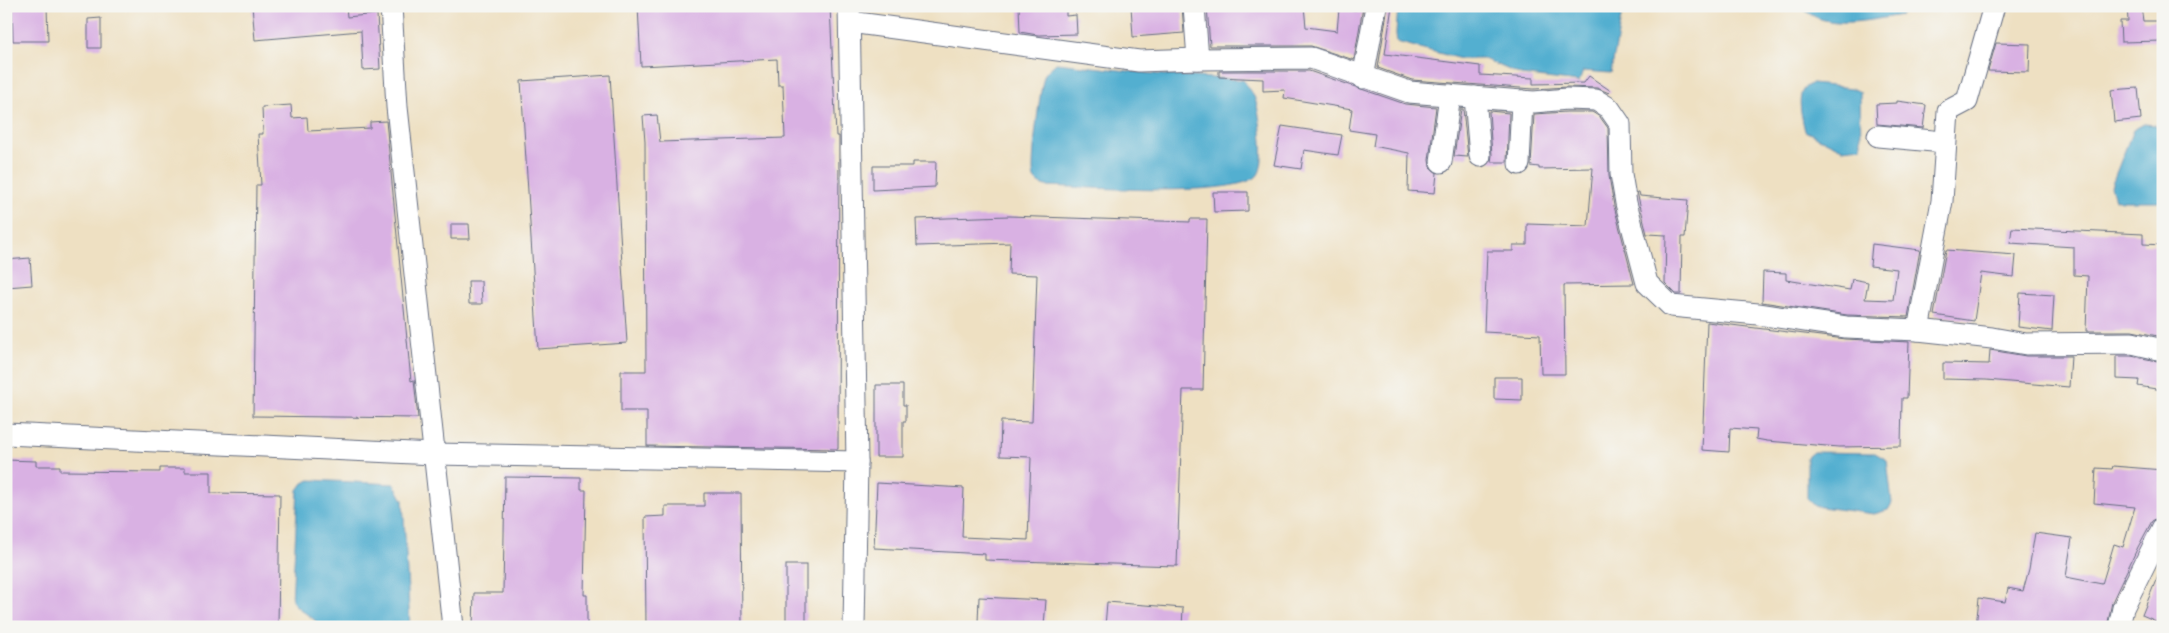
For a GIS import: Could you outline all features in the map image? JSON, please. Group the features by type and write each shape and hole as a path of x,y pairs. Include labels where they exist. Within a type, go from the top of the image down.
{"street":[{"path":"391,6 397,107 453,627"},
{"path":"1194,6 1198,59"},
{"path":"1363,78 1376,6"},
{"path":"1918,330 1942,201 1944,142 1948,111 1967,101 1994,6"},
{"path":"854,627 857,462 849,14 1139,61 1311,58 1363,78 1408,92 1522,101 1596,100 1609,108 1620,124 1621,174 1626,203 1647,283 1671,306 1758,314 1846,327 1918,330 1992,338 2026,344 2132,343 2163,350"},
{"path":"1441,162 1450,95"},
{"path":"1475,98 1480,156"},
{"path":"1519,164 1522,101"},
{"path":"1878,136 1944,142"},
{"path":"6,434 434,454 857,462"},
{"path":"2119,627 2123,608 2163,526"}],"water":[{"path":"1398,6 1623,6 1611,73 1583,71 1579,82 1521,75 1484,59 1461,59 1397,42"},
{"path":"1801,6 1908,6 1902,15 1863,21 1835,22 1810,14"},
{"path":"1056,63 1165,75 1243,80 1254,96 1259,116 1262,140 1260,172 1256,177 1241,183 1188,189 1092,188 1039,184 1034,178 1033,171 1038,109 1045,74"},
{"path":"1812,84 1852,88 1860,92 1861,147 1842,149 1805,131 1800,104 1801,97 1802,91"},
{"path":"2144,124 2154,125 2163,130 2163,201 2121,201 2115,199 2111,186 2133,130"},
{"path":"1813,452 1875,453 1887,460 1892,503 1888,510 1874,514 1814,506 1807,499 1807,457"},
{"path":"310,480 394,484 403,500 410,627 321,627 292,601 298,490 303,483"}],"building":[{"path":"12,6 47,6 48,41 13,41"},
{"path":"252,6 346,6 347,17 377,14 380,69 363,70 361,31 255,40"},
{"path":"638,6 830,6 836,136 839,136 838,449 647,446 647,411 621,411 621,371 646,371 645,142 643,116 657,115 660,142 785,138 783,85 778,85 777,59 641,66"},
{"path":"1019,6 1066,6 1066,16 1076,15 1077,34 1038,35 1020,32"},
{"path":"1131,6 1182,6 1184,33 1133,37"},
{"path":"1207,6 1304,6 1306,27 1337,31 1339,9 1356,10 1356,6 1363,7 1354,60 1311,46 1210,46"},
{"path":"1388,6 1392,6 1385,54 1480,66 1480,75 1533,78 1533,84 1584,83 1589,76 1611,91 1609,93 1597,88 1567,87 1534,89 1412,80 1378,68"},
{"path":"2127,6 2141,6 2143,21 2163,21 2163,41 2121,42 2120,21 2128,21"},
{"path":"101,18 101,48 88,48 88,19"},
{"path":"1996,43 2030,44 2029,72 1988,71"},
{"path":"1219,71 1309,71 1405,104 1436,107 1429,160 1430,167 1437,173 1435,193 1408,191 1409,153 1373,146 1375,134 1349,130 1352,109 1284,98 1285,90 1263,91 1263,79 1219,77"},
{"path":"610,75 627,343 538,349 521,81"},
{"path":"2138,88 2141,119 2114,122 2111,90"},
{"path":"1897,101 1926,105 1923,128 1877,124 1876,104 1897,103"},
{"path":"291,105 292,118 307,117 308,131 370,128 370,122 386,121 411,381 414,380 418,418 253,416 256,185 261,185 258,134 263,134 262,107"},
{"path":"1461,109 1463,109 1468,157 1454,156"},
{"path":"1489,111 1509,113 1507,162 1491,162"},
{"path":"1592,112 1600,117 1608,128 1609,176 1614,206 1634,284 1564,285 1565,374 1541,374 1540,335 1484,332 1487,251 1513,251 1513,245 1527,245 1527,224 1588,226 1593,168 1539,169 1539,167 1531,166 1534,114"},
{"path":"1282,126 1342,135 1338,155 1304,150 1301,169 1274,165"},
{"path":"913,162 936,162 935,187 873,190 873,166 913,166"},
{"path":"1213,192 1248,192 1248,211 1214,212"},
{"path":"1637,192 1639,192 1640,196 1688,200 1685,237 1682,237 1681,294 1676,294 1665,283 1666,235 1647,234"},
{"path":"1009,216 1190,222 1190,219 1207,219 1203,390 1183,390 1177,566 985,560 985,554 874,548 877,483 964,488 962,537 1028,540 1031,457 1000,456 1001,421 1032,422 1037,275 1009,274 1010,243 917,246 916,219"},
{"path":"451,224 469,224 470,239 451,239"},
{"path":"2012,228 2143,234 2143,244 2163,245 2163,337 2132,331 2086,331 2088,276 2074,275 2074,247 2010,243"},
{"path":"1872,244 1920,250 1908,317 1847,315 1762,302 1763,272 1786,273 1786,280 1850,290 1852,279 1868,282 1865,299 1893,300 1897,269 1870,266"},
{"path":"1946,250 2016,255 2014,277 1981,273 1974,321 1934,315"},
{"path":"30,258 32,285 7,287 6,260"},
{"path":"468,281 481,281 482,304 469,304"},
{"path":"2020,293 2054,295 2052,331 2018,327"},
{"path":"1707,322 1845,339 1909,342 1907,398 1902,398 1901,446 1839,447 1767,441 1756,439 1757,430 1730,428 1729,452 1702,450"},
{"path":"1990,350 2026,356 2071,356 2069,387 1986,380 1943,379 1943,363 1989,364"},
{"path":"2116,356 2131,356 2163,362 2162,390 2138,386 2139,380 2116,379"},
{"path":"1494,377 1522,377 1522,400 1494,399"},
{"path":"876,385 903,385 903,405 906,405 906,421 903,421 903,457 876,457"},
{"path":"6,460 36,461 36,466 60,466 60,471 160,472 160,468 185,468 185,472 211,472 211,493 280,494 278,627 6,627"},
{"path":"2113,466 2163,470 2163,515 2152,521 2138,547 2112,602 2107,627 1976,627 1979,598 2005,602 2008,588 2023,591 2035,533 2072,538 2066,577 2102,584 2114,544 2123,547 2135,507 2094,503 2096,468 2112,469"},
{"path":"505,477 581,478 581,490 586,490 584,595 587,595 587,627 473,627 474,593 503,593"},
{"path":"704,493 741,493 742,627 646,627 645,517 665,516 665,506 704,506"},
{"path":"786,565 806,565 806,627 786,627"},
{"path":"2163,566 2163,624 2142,615"},
{"path":"979,597 1046,600 1044,626 978,623"},
{"path":"1107,602 1183,608 1182,627 1105,627"}]}
